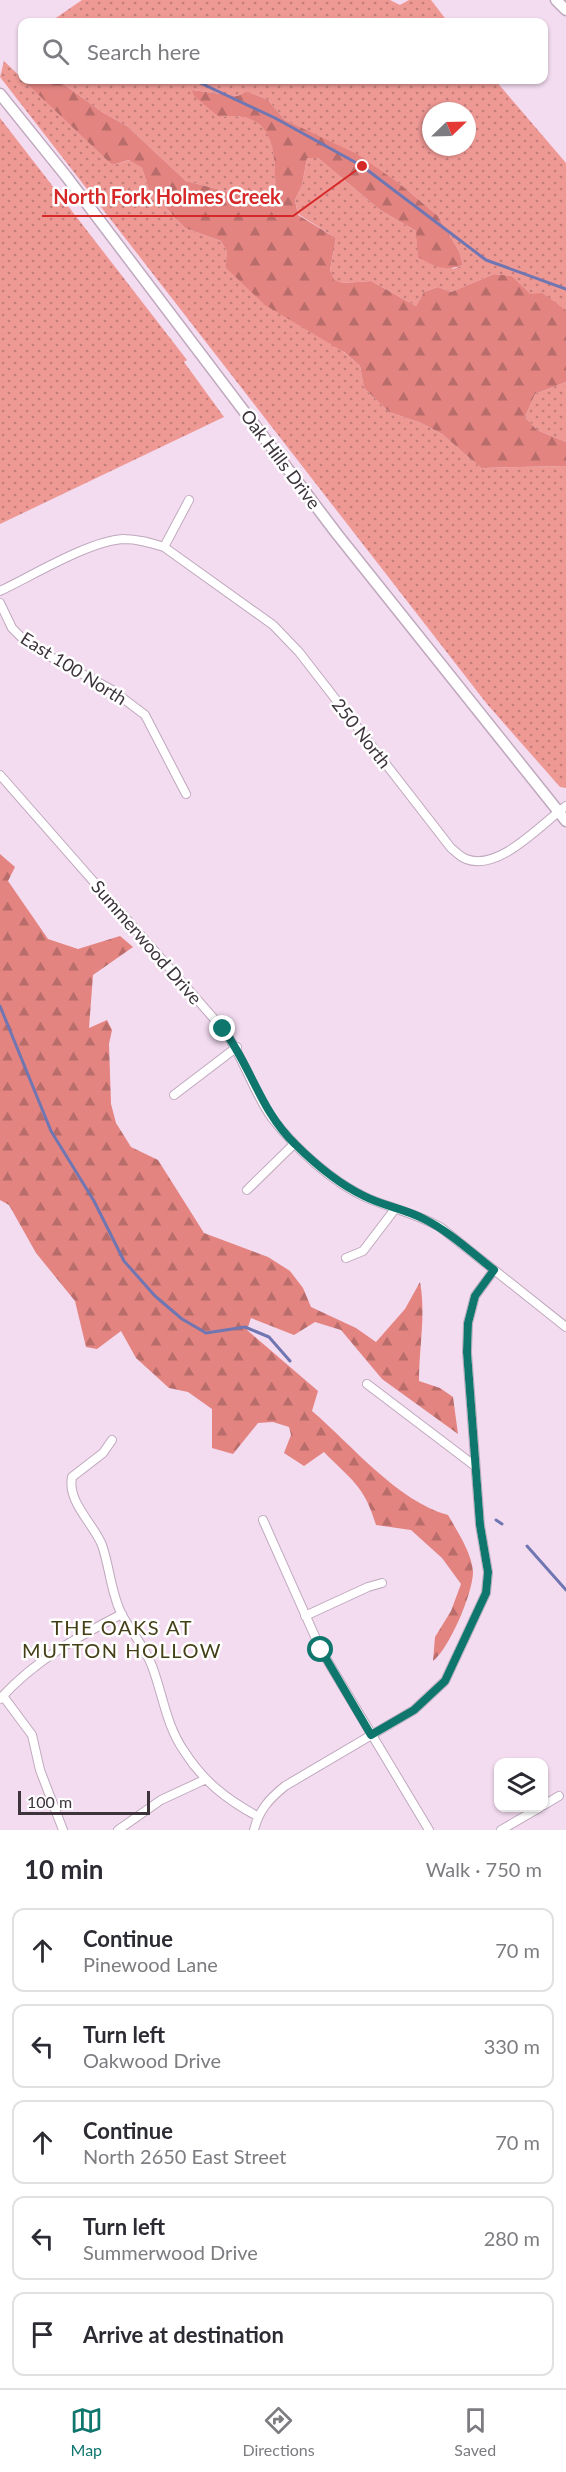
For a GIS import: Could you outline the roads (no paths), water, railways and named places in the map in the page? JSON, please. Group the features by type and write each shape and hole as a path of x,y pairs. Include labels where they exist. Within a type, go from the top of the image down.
{"main road":[{"path":"556,0 566,10"},
{"name":"Oak Hills Drive","path":"0,94 66,176 337,534 562,808 566,821"}],"street":[{"path":"0,591 99,544 123,539 144,541 164,547 189,500"},
{"name":"250 North","path":"164,547 273,625 299,652 451,848 465,859 483,862 499,858 562,808"},
{"name":"East 100 North","path":"0,603 12,628 29,645 112,690 145,715 186,794"},
{"name":"Summerwood Drive","path":"0,776 237,1047 272,1117 294,1144 364,1196 421,1217 440,1227 566,1327"},
{"path":"174,1095 237,1047"},
{"path":"247,1190 294,1144"},
{"path":"346,1258 363,1251 395,1209"},
{"path":"254,1830 257,1816 267,1802 285,1786 414,1710 445,1681 486,1593 488,1572 480,1525 467,1352 468,1323 475,1296 494,1270"},
{"path":"367,1384 475,1466"},
{"path":"112,1440 103,1453 72,1477 70,1487 74,1499 88,1519 101,1545 122,1614 152,1665 171,1728 204,1780 230,1801 257,1816"},
{"path":"262,1521 321,1650 429,1830"},
{"path":"305,1616 368,1587 382,1584"},
{"path":"63,1830 40,1770 32,1735 1,1698 48,1656 80,1635 122,1614"},
{"path":"118,1830 161,1800 204,1780"},
{"path":"548,1802 559,1796"},
{"path":"501,1830 532,1812"}],"waterway":[{"path":"203,84 275,118 362,166 486,260 566,289"},
{"path":"0,1006 51,1131 94,1201 124,1261 155,1296 182,1319 206,1333 245,1327 269,1337 290,1361"},
{"path":"496,1520 502,1524"},
{"path":"527,1546 566,1590"}],"place":[{"name":"North Fork Holmes Creek","path":"362,166"}],"district":[{"name":"THE OAKS AT MUTTON HOLLOW","path":"122,1638"}]}
